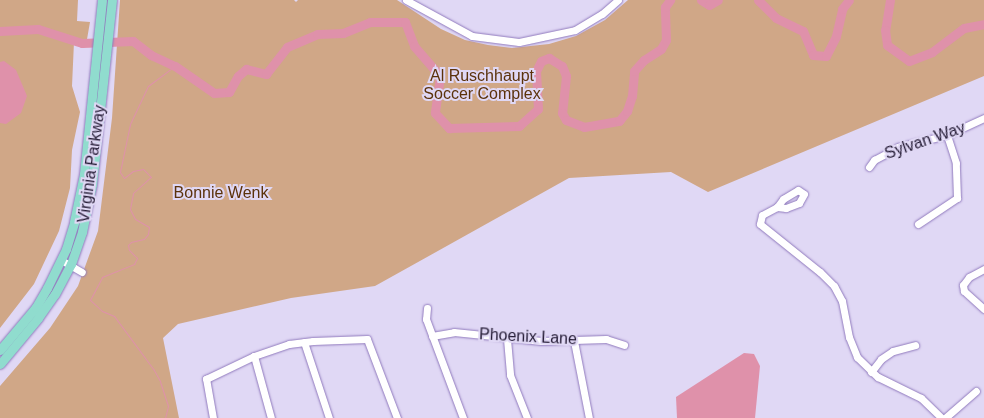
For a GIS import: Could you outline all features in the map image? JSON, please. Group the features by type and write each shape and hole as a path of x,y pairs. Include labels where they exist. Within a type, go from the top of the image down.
{"main road":[{"name":"Virginia Parkway","path":"4,350 50,302 71,264 90,200 99,82 102,0"},
{"name":"Virginia Parkway","path":"0,364 4,350 36,307 61,260 79,204 112,0"}],"street":[{"path":"406,0 472,36 486,40 519,42 575,30 602,14 618,0"},
{"name":"Sylvan Way","path":"869,167 874,160 898,147 947,135 984,118"},
{"path":"918,224 957,198 956,163 947,135"},
{"path":"777,207 762,215 759,221 764,228 820,272 834,286 842,301 854,352 871,372 921,398 944,418 976,391"},
{"path":"61,260 82,272"},
{"path":"984,269 969,277 963,286 964,291 984,309"},
{"path":"427,308 426,319 463,418"},
{"name":"Phoenix Lane","path":"432,336 454,332 507,339 574,341 606,339 624,344"},
{"path":"507,339 510,375 527,418"},
{"path":"213,418 206,379 254,356 289,344 367,340 397,418"},
{"path":"574,341 589,418"},
{"path":"304,342 329,418"},
{"path":"871,372 881,360 893,351 915,345"},
{"path":"254,356 271,418"}],"green space":[{"path":"0,0 78,0 77,21 90,22 86,45 74,42 72,86 80,112 72,150 70,188 59,231 34,284 0,328"},
{"path":"120,0 294,0 296,2 298,0 397,0 441,29 465,40 512,48 549,44 576,36 605,20 628,0 984,0 984,76 708,192 671,172 569,178 375,286 291,298 178,324 163,338 179,418 0,418 0,386 50,328 78,286 98,231 112,118"}],"shaded area":[{"path":"4,61 16,70 27,96 21,113 6,124 0,123 0,62"},
{"path":"744,353 754,354 760,366 755,418 677,418 676,397"}],"waterway":[{"path":"0,31 38,29 82,43 133,41 151,55 175,66 214,93 229,92 238,76 246,69 266,74 287,47 317,34 343,33 370,22 405,22 414,46 440,76 435,113 449,128 519,126 538,109 536,71 541,61 549,58 562,66 566,76 562,113 566,120 584,127 619,121 627,111 632,96 634,71 644,60 661,49 666,40 665,7 670,0"},
{"path":"701,0 709,5 718,0"},
{"path":"758,0 776,18 803,31 813,55 826,56 836,36 842,9 849,0"},
{"path":"890,0 885,30 887,45 909,61 932,52 964,28 984,24"},
{"path":"165,418 168,406 160,381 154,370 114,316 102,311 90,300 102,277 134,264 137,258 129,250 128,245 131,242 144,239 148,234 149,227 135,219 130,209 133,193 151,177 143,169 133,171 124,178 120,172 130,124 148,86 175,66"}],"park label":[{"name":"Al Ruschhaupt Soccer Complex","path":"482,85"},
{"name":"Bonnie Wenk","path":"221,193"}]}
